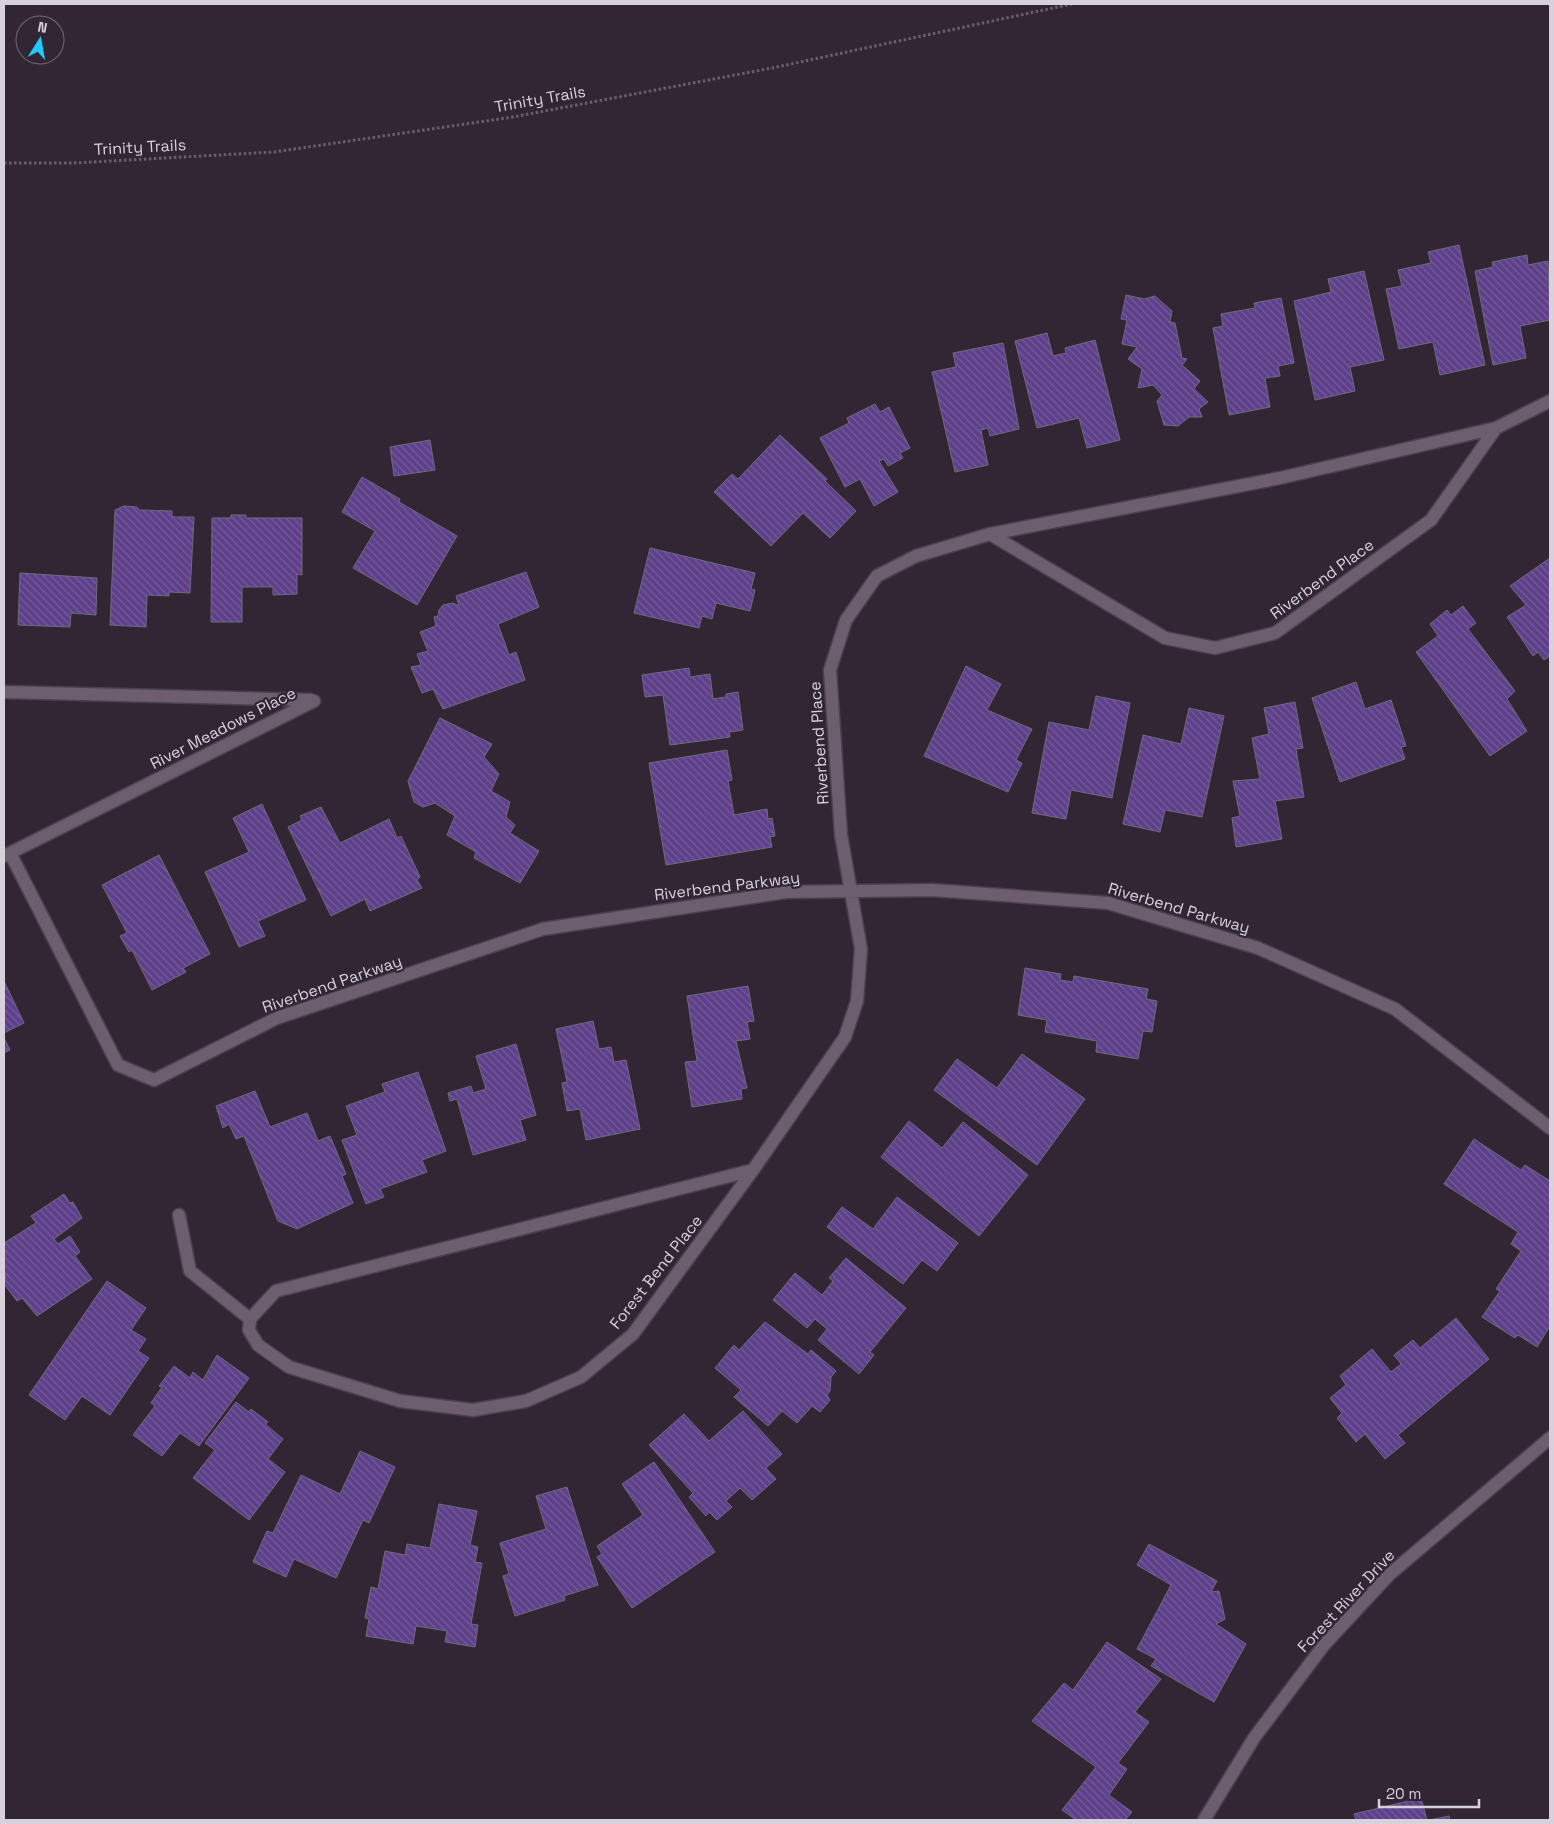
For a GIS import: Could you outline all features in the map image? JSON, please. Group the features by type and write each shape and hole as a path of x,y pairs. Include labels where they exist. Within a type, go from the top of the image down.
{"street":[{"name":"Riverbend Place","path":"851,891 841,834 830,670 846,620 877,576 916,556 990,534 1280,478 1496,428 1550,401"},
{"name":"Riverbend Place","path":"990,534 1165,638 1215,648 1275,633 1431,520 1496,428"},
{"name":"River Meadows Place","path":"4,692 314,700 7,855"},
{"name":"Riverbend Parkway","path":"7,855 118,1065 154,1080 278,1018 543,929 786,892 932,890 1108,903 1258,948 1395,1009 1550,1128"},
{"name":"Forest Bend Place","path":"753,1170 276,1291 250,1319 249,1330 258,1345 289,1366 400,1401 473,1410 526,1401 581,1377 633,1334 753,1170 845,1037 857,1001 860,949 851,891"},
{"path":"179,1215 190,1271 250,1319"},
{"name":"Forest River Drive","path":"1204,1820 1254,1738 1324,1645 1390,1574 1550,1438"}],"path":[{"name":"Trinity Trails","path":"4,163 74,163 274,152 503,119 772,68 1072,4"}],"building":[{"path":"1459,245 1485,365 1440,375 1433,342 1399,349 1386,289 1402,286 1398,270 1431,263 1428,252"},
{"path":"1527,255 1528,265 1548,261 1550,320 1520,326 1526,358 1493,365 1475,271 1493,267 1492,262"},
{"path":"1364,271 1384,360 1350,367 1355,391 1315,400 1294,301 1331,292 1328,279"},
{"path":"1126,295 1144,299 1155,296 1172,311 1170,322 1175,323 1182,358 1187,359 1182,365 1200,381 1194,389 1208,402 1199,409 1202,417 1189,417 1178,426 1164,425 1157,401 1162,395 1153,385 1138,388 1142,369 1128,359 1137,347 1122,344 1127,320 1121,319"},
{"path":"1281,298 1294,363 1278,366 1280,376 1265,378 1270,407 1229,415 1213,328 1223,326 1221,314 1255,308 1254,303"},
{"path":"1047,333 1053,356 1066,353 1065,348 1095,340 1120,440 1087,448 1079,418 1037,428 1015,341"},
{"path":"1003,343 1019,429 990,436 988,428 981,430 988,465 955,472 932,372 956,367 953,353"},
{"path":"875,404 880,412 889,407 910,448 900,453 903,458 888,466 884,459 879,461 898,492 874,506 860,479 845,487 820,438 849,423 847,418"},
{"path":"780,435 827,479 825,481 856,511 830,538 803,513 771,546 714,492 732,474 738,479"},
{"path":"430,440 435,470 394,476 390,447"},
{"path":"362,477 400,499 399,502 457,536 417,605 353,568 375,531 342,512"},
{"path":"124,506 137,507 139,510 172,511 172,517 194,517 190,593 169,592 169,596 147,595 146,627 110,625 115,510"},
{"path":"231,515 246,515 246,518 302,518 302,575 297,574 297,594 273,595 273,587 242,587 242,622 211,622 212,518 231,518"},
{"path":"650,548 755,573 751,589 755,590 750,611 716,603 712,619 702,616 699,628 634,613"},
{"path":"1550,558 1550,656 1544,660 1538,652 1533,656 1507,617 1526,605 1510,586"},
{"path":"526,572 539,607 498,624 509,655 516,652 525,680 443,709 433,689 422,693 411,667 421,665 417,654 428,651 420,632 436,626 434,617 438,616 439,610 443,605 453,603 459,606 456,596"},
{"path":"20,573 97,578 96,615 71,613 70,627 18,625"},
{"path":"1463,606 1476,623 1468,629 1515,691 1507,699 1527,731 1490,756 1416,652 1438,636 1430,624 1447,610 1451,615"},
{"path":"966,666 1001,684 987,710 1032,729 1016,760 1022,763 1008,792 924,756"},
{"path":"689,668 690,677 710,674 713,699 726,697 726,694 738,692 743,730 729,732 730,737 670,745 663,695 645,697 642,675"},
{"path":"1356,682 1365,709 1391,700 1406,746 1401,747 1405,759 1340,782 1312,698"},
{"path":"1096,696 1130,703 1112,798 1071,790 1066,819 1032,813 1049,722 1089,730"},
{"path":"1295,702 1303,748 1296,749 1304,797 1275,801 1282,839 1236,847 1232,818 1240,816 1233,781 1260,779 1252,738 1269,734 1264,708"},
{"path":"1189,708 1224,716 1202,817 1165,810 1160,832 1123,824 1143,735 1181,744"},
{"path":"440,718 492,744 484,757 499,774 491,791 510,802 506,817 515,825 510,833 539,851 520,883 474,858 476,852 447,835 455,816 435,803 423,807 414,802 408,781"},
{"path":"727,750 732,780 728,781 734,815 767,809 768,819 772,818 775,836 770,837 772,847 666,865 649,763"},
{"path":"262,804 306,900 258,921 265,936 239,947 205,872 249,852 233,818"},
{"path":"321,807 340,843 389,819 397,838 401,836 420,877 417,880 422,888 370,911 365,899 331,916 288,827 302,820 300,816"},
{"path":"159,855 210,954 183,968 186,972 152,990 132,950 129,952 120,936 127,933 102,885"},
{"path":"1025,968 1061,974 1060,980 1073,982 1074,976 1148,989 1146,999 1157,1001 1152,1032 1143,1031 1138,1059 1096,1052 1097,1041 1045,1032 1047,1020 1018,1015"},
{"path":"4,981 24,1023 4,1033"},
{"path":"748,986 754,1021 747,1022 750,1039 736,1041 747,1088 741,1089 742,1099 692,1107 685,1062 697,1061 687,996"},
{"path":"593,1021 599,1049 611,1047 614,1062 626,1060 640,1129 586,1140 580,1109 567,1111 562,1083 567,1082 556,1029"},
{"path":"4,1038 10,1050 4,1053"},
{"path":"516,1044 536,1115 520,1120 526,1140 473,1155 457,1099 450,1101 448,1093 471,1086 473,1093 486,1089 476,1056"},
{"path":"1022,1054 1085,1099 1037,1165 934,1090 957,1059 997,1088"},
{"path":"418,1072 446,1151 422,1160 427,1172 380,1189 384,1197 366,1204 342,1140 357,1135 346,1106 385,1092 382,1084"},
{"path":"255,1091 270,1127 307,1113 318,1141 330,1136 346,1174 342,1176 353,1203 297,1229 278,1221 244,1136 236,1139 229,1124 223,1128 216,1106"},
{"path":"909,1121 942,1148 963,1122 1028,1175 979,1236 881,1157"},
{"path":"1474,1139 1521,1170 1525,1165 1550,1181 1550,1326 1537,1347 1518,1335 1515,1338 1482,1317 1500,1291 1496,1289 1521,1251 1511,1244 1518,1232 1444,1184"},
{"path":"64,1194 70,1203 73,1202 82,1218 54,1239 58,1244 70,1236 80,1252 75,1256 92,1279 37,1316 22,1298 17,1301 4,1284 6,1275 4,1272 4,1243 36,1223 31,1216"},
{"path":"897,1197 958,1243 937,1271 922,1260 903,1284 827,1227 842,1207 873,1229"},
{"path":"846,1258 906,1308 870,1352 874,1355 859,1374 818,1340 827,1329 815,1319 807,1328 773,1300 795,1273 822,1295 833,1281 829,1278"},
{"path":"107,1281 146,1308 131,1330 146,1339 138,1351 149,1358 110,1415 82,1396 65,1420 29,1395"},
{"path":"1456,1318 1489,1359 1398,1435 1405,1443 1385,1459 1365,1434 1356,1442 1337,1418 1342,1413 1330,1398 1346,1385 1340,1376 1372,1349 1391,1372 1401,1364 1394,1355 1413,1340 1420,1348"},
{"path":"765,1322 808,1354 811,1350 836,1371 831,1377 830,1391 827,1395 830,1400 820,1412 812,1406 797,1423 782,1411 768,1426 734,1397 741,1390 715,1368 734,1345 739,1350"},
{"path":"217,1355 249,1378 199,1446 180,1433 162,1456 133,1435 155,1406 151,1403 162,1387 159,1386 174,1366 190,1378 193,1372 203,1380"},
{"path":"236,1402 249,1412 251,1409 268,1422 265,1424 283,1439 268,1459 285,1472 249,1520 193,1478 215,1450 205,1443"},
{"path":"743,1411 782,1454 766,1468 776,1479 752,1500 740,1488 726,1501 732,1507 717,1520 709,1512 706,1516 689,1497 693,1493 649,1445 684,1414 709,1441"},
{"path":"360,1451 395,1467 369,1523 363,1520 336,1578 294,1559 286,1577 253,1562 267,1531 273,1533 301,1475 340,1494"},
{"path":"654,1462 715,1552 632,1608 597,1557 602,1554 597,1546 643,1515 622,1484"},
{"path":"567,1487 598,1585 564,1596 565,1600 515,1616 503,1576 509,1574 500,1543 546,1529 536,1496"},
{"path":"439,1504 477,1511 470,1545 478,1547 475,1562 482,1563 471,1624 478,1625 475,1647 445,1642 447,1631 416,1626 413,1644 366,1636 369,1619 365,1618 371,1587 378,1589 385,1551 405,1555 407,1544 430,1548"},
{"path":"1149,1544 1217,1581 1211,1592 1219,1591 1225,1619 1216,1624 1246,1644 1214,1702 1151,1666 1156,1659 1137,1649 1171,1585 1137,1565"},
{"path":"1107,1642 1161,1679 1135,1712 1149,1722 1118,1763 1127,1769 1109,1795 1132,1812 1125,1820 1076,1820 1062,1810 1096,1767 1032,1721 1064,1683 1073,1690"},
{"path":"1421,1798 1427,1820 1356,1820 1354,1814"},
{"path":"1449,1816 1450,1820 1429,1820"}]}
